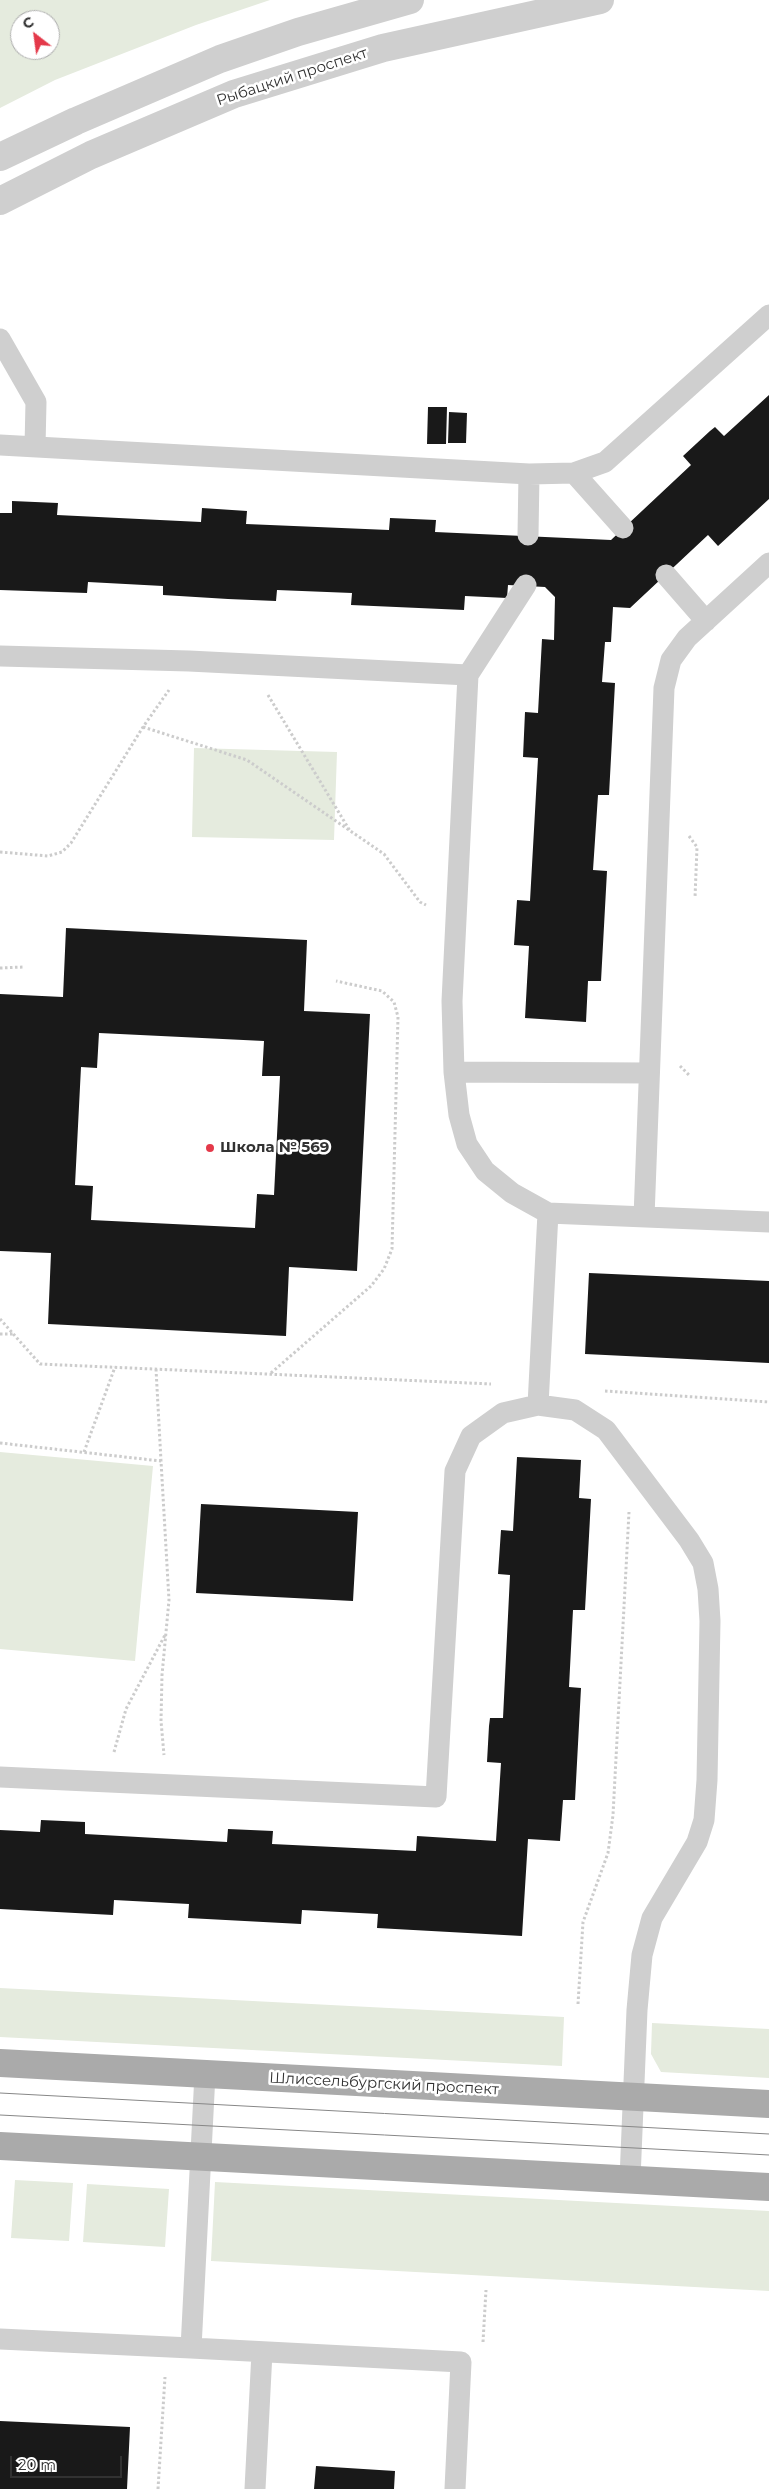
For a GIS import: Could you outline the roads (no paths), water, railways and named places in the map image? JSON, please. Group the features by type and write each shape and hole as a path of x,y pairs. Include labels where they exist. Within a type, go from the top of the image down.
{"main road":[{"name":"Шлиссельбургский проспект","path":"0,2064 769,2104"},
{"path":"0,2146 769,2186"}],"street":[{"path":"0,157 76,121 220,59 298,32 410,0"},
{"name":"Рыбацкий проспект","path":"0,201 91,155 234,94 383,48 600,0"}],"lane":[{"path":"0,445 529,474 574,473 605,462 769,315"},
{"path":"0,339 36,402 35,447"},
{"path":"574,473 623,528"},
{"path":"528,536 529,474"},
{"path":"644,1217 664,688 671,660 687,638 769,562"},
{"path":"666,575 706,621"},
{"path":"526,585 468,675 452,1001 454,1072 459,1114 467,1144 485,1171 512,1192 548,1213 769,1222"},
{"path":"0,656 189,661 468,675"},
{"path":"454,1072 648,1073"},
{"path":"539,1396 548,1213"},
{"path":"0,1777 436,1797 456,1471 471,1436 503,1413 539,1396 574,1410 606,1430 689,1540 702,1563 708,1589 710,1621 707,1780 704,1820 697,1842 652,1918 641,1973 630,2179"},
{"path":"191,2348 205,2074"},
{"path":"0,2339 461,2362 454,2489"},
{"path":"255,2489 262,2352"}],"tram line":[{"path":"0,2093 769,2134"},
{"path":"0,2115 769,2155"}],"place":[{"name":"Школа № 569","path":"210,1148"}]}
